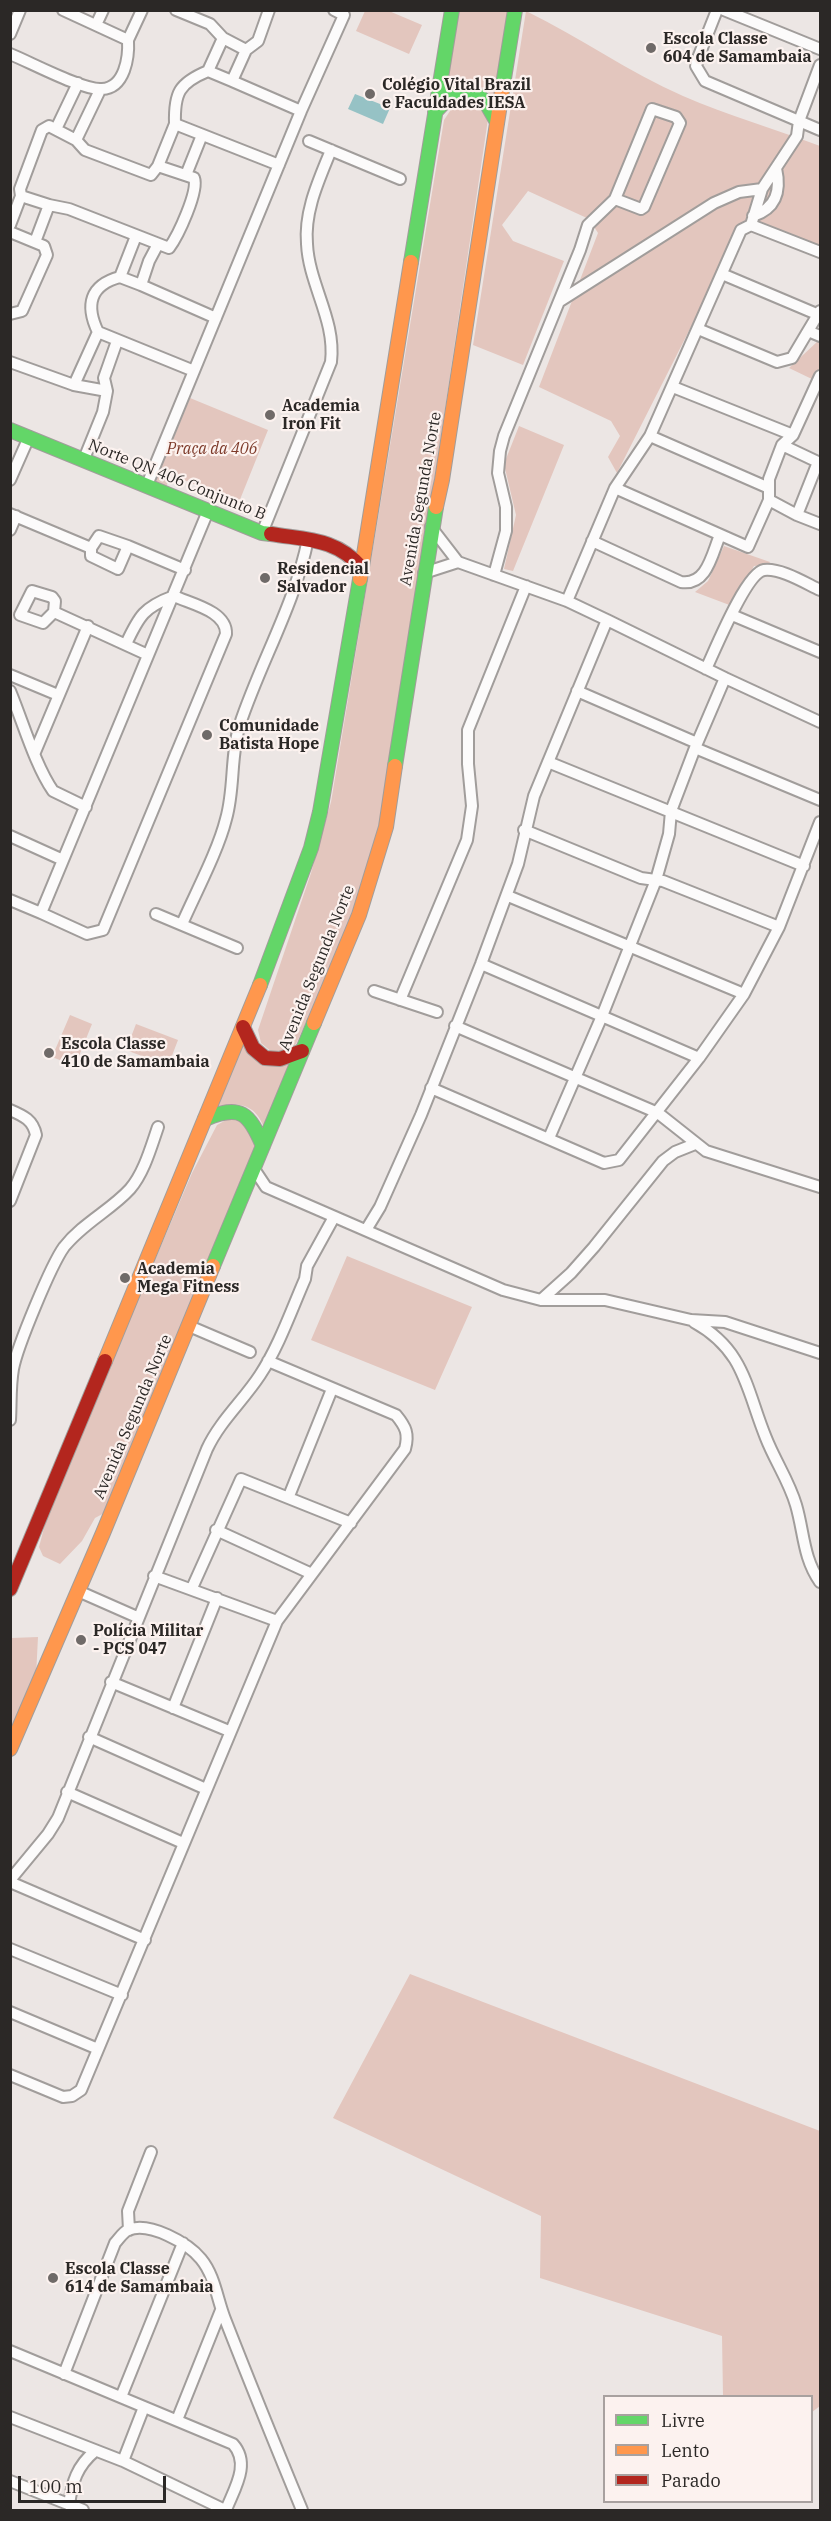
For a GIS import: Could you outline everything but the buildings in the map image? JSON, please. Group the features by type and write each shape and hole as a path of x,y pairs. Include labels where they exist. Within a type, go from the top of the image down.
{"main road":[{"path":"10,1589 14,1569 243,1027 284,925 311,848 336,729 452,10"},
{"name":"Avenida Segunda Norte","path":"10,1749 189,1326 359,915 386,827 431,527 442,480 515,10"},
{"path":"435,112 453,93 471,90 485,101 497,122"},
{"name":"Norte QN 406 Conjunto B","path":"10,430 262,533 335,545 351,555 362,568"},
{"path":"335,545 352,541 368,533"},
{"path":"243,1027 257,1054 266,1059 279,1061 302,1051"},
{"path":"205,1119 221,1112 238,1110 254,1125 263,1146"}],"street":[{"path":"10,34 20,10"},
{"path":"63,10 128,40"},
{"path":"96,25 103,10"},
{"path":"10,54 78,83 99,90 108,88 116,83 123,73 127,63 128,40 142,10"},
{"path":"176,10 210,24 223,38 246,50"},
{"path":"231,81 246,50 258,42 269,10"},
{"path":"717,10 696,66 705,81 820,130"},
{"path":"724,10 820,49"},
{"path":"147,485 341,12"},
{"path":"10,225 21,196 20,189 42,130 49,126 76,140 86,150 151,175 158,166 175,124 174,108 180,89 191,78 208,71 223,38"},
{"path":"752,220 762,189 797,136 799,121 820,65"},
{"path":"208,71 301,111"},
{"path":"56,129 78,83"},
{"path":"76,140 99,90"},
{"path":"494,575 507,523 506,507 498,473 500,451 588,225 615,199 652,109 676,117 680,123 644,207 641,209 615,199"},
{"path":"175,124 279,165"},
{"path":"186,175 202,135"},
{"path":"309,141 400,179"},
{"path":"262,533 331,362 329,324 307,247 306,228 316,190 331,150"},
{"path":"21,196 69,209 167,248 171,246 186,215 196,184 194,178 158,166"},
{"path":"567,601 615,488 650,435 673,387 741,230 764,212 777,196 779,184 776,168"},
{"path":"560,301 714,203 739,192 762,189"},
{"path":"34,242 49,205"},
{"path":"752,220 820,252"},
{"path":"10,232 44,246 46,255 22,311 10,314"},
{"path":"120,277 136,236"},
{"path":"141,285 149,261 158,244"},
{"path":"698,329 777,362 792,358 820,313 722,274"},
{"path":"194,371 98,332 92,321 91,309 97,288 104,282 120,277 216,318"},
{"path":"808,331 820,336"},
{"path":"74,385 98,332"},
{"path":"84,459 104,412 107,391 104,378 117,340"},
{"path":"10,362 74,385 107,391"},
{"path":"615,488 748,547 769,500 769,478 782,445 793,435 818,391 820,376"},
{"path":"673,387 793,435"},
{"path":"650,435 770,488"},
{"path":"10,480 29,437"},
{"path":"782,445 819,463 797,515"},
{"path":"769,500 820,524"},
{"path":"41,913 208,511"},
{"path":"10,530 13,515 91,548"},
{"path":"431,527 458,562 567,601 820,722"},
{"path":"592,541 681,582 688,583 704,574 720,535"},
{"path":"128,546 120,567 116,569 93,558 90,553 97,537 100,536 128,546 184,570"},
{"path":"182,924 226,820 236,736 290,602 308,539"},
{"path":"424,573 458,562"},
{"path":"706,669 746,585 758,572 776,571 820,590"},
{"path":"400,1000 468,840 472,806 468,730 526,586"},
{"path":"35,591 54,599 56,605 54,612 44,623 15,613 27,597 35,591"},
{"path":"10,900 87,933 103,930 226,634 224,622 217,615 174,596 146,609 139,616 126,644"},
{"path":"54,612 148,654"},
{"path":"732,615 820,652"},
{"path":"366,1230 380,1207 421,1115 508,896 534,796 607,620"},
{"path":"35,752 88,626"},
{"path":"10,675 58,695"},
{"path":"549,1138 602,1016 656,880 669,834 671,811 725,678"},
{"path":"10,691 42,774 53,791 86,807"},
{"path":"577,691 820,800"},
{"path":"548,762 804,866"},
{"path":"431,1088 604,1163 620,1160 658,1113 744,994 779,927 820,822"},
{"path":"524,830 641,878 663,881 779,927"},
{"path":"10,836 63,860"},
{"path":"508,896 744,994"},
{"path":"156,914 237,948"},
{"path":"481,964 699,1058"},
{"path":"374,992 437,1012"},
{"path":"455,1026 658,1113 695,1144 718,1156 820,1187"},
{"path":"10,1110 26,1116 35,1128 36,1135 10,1202"},
{"path":"10,1420 15,1358 52,1269 63,1249 76,1234 129,1190 141,1170 158,1127"},
{"path":"541,1300 571,1273 594,1247 663,1161 675,1152 695,1144"},
{"path":"254,1169 266,1187 503,1290 541,1300 605,1300 691,1320 725,1322 820,1353"},
{"path":"244,1192 266,1187"},
{"path":"145,1940 10,1881 58,1818 137,1617 213,1436 248,1392 268,1361 305,1279 307,1266 334,1217"},
{"path":"691,1320 725,1344 736,1359 770,1447 791,1490 800,1521 806,1556 820,1582"},
{"path":"189,1326 250,1352"},
{"path":"10,2075 57,2094 72,2096 81,2090 145,1940 229,1731 277,1621 405,1449 409,1436 405,1426 396,1415 268,1361"},
{"path":"289,1496 332,1389"},
{"path":"192,1588 216,1530 241,1479 289,1496 351,1523"},
{"path":"216,1530 312,1574"},
{"path":"154,1576 277,1621"},
{"path":"78,1591 137,1617"},
{"path":"173,1708 217,1598"},
{"path":"111,1682 229,1731"},
{"path":"89,1737 206,1789"},
{"path":"67,1792 183,1843"},
{"path":"10,1949 122,1995"},
{"path":"10,2012 98,2049"},
{"path":"63,2374 115,2243 129,2229 129,2206 151,2152"},
{"path":"129,2229 157,2230 183,2243 202,2260 211,2274 221,2310 302,2511"},
{"path":"121,2397 183,2243"},
{"path":"177,2420 221,2310"},
{"path":"10,2351 233,2444 238,2450 242,2468 226,2511 123,2461 10,2417"},
{"path":"123,2461 144,2407"},
{"path":"69,2505 74,2477 82,2462 94,2451"},
{"path":"10,2481 83,2511"}],"green space":[{"path":"365,11 389,11 422,25 409,54 356,31"},
{"path":"455,11 508,11 495,100 484,88 458,82 445,91"},
{"path":"526,11 663,87 820,146 820,253 744,222 617,473 608,457 620,436 611,421 539,387 598,233 589,219 528,191 502,225 513,241 564,261 523,365 473,345"},
{"path":"458,99 480,104 488,119 383,827 355,915 296,1044 286,1052 273,1053 261,1043 258,1030 311,873 331,802 444,120"},
{"path":"818,341 820,343 820,369 816,381 789,368"},
{"name":"Praça da 406","path":"190,398 268,430 239,502 171,475 166,487 155,483"},
{"path":"519,426 564,445 513,571 504,569 516,515 504,464"},
{"path":"724,546 770,562 768,565 754,566 732,606 695,592 708,581"},
{"path":"70,1015 92,1024 75,1066 52,1057"},
{"path":"136,1024 178,1040 168,1066 126,1050"},
{"path":"243,1045 253,1057 263,1064 276,1066 291,1063 265,1130 253,1110 241,1105 218,1106"},
{"path":"230,1118 244,1119 259,1146 108,1511 95,1518 82,1541 60,1564 43,1556 39,1547 49,1509 192,1173 217,1125"},
{"path":"347,1256 472,1307 435,1390 311,1340"},
{"path":"38,1637 36,1676 11,1736 11,1638"},
{"path":"410,1974 820,2131 820,2406 813,2411 813,2395 723,2395 722,2336 540,2278 541,2216 333,2118"}],"water":[{"path":"355,94 390,108 383,124 348,109"}],"traffic: fast":[{"path":"411,262 452,10"},
{"path":"502,91 515,10"},
{"path":"435,112 453,93 472,90 485,101 497,122"},
{"path":"10,430 262,533 271,534"},
{"path":"395,766 436,507"},
{"path":"260,985 311,848 320,812 360,579"},
{"path":"213,1266 314,1023"},
{"path":"205,1119 227,1112 242,1114 253,1126 263,1146"}],"traffic: slow":[{"path":"436,507 502,91"},
{"path":"360,579 411,262"},
{"path":"314,1023 359,915 386,827 395,766"},
{"path":"105,1361 260,985"},
{"path":"10,1749 103,1533 213,1266"}],"traffic: jam":[{"path":"271,534 309,539 331,546 352,558 362,568"},
{"path":"243,1027 253,1048 265,1058 280,1059 302,1051"},
{"path":"10,1589 105,1361"}],"place":[{"name":"Escola Classe 604 de Samambaia","path":"651,48"},
{"name":"Colégio Vital Brazil e Faculdades IESA","path":"370,94"},
{"name":"Academia Iron Fit","path":"270,415"},
{"name":"Residencial Salvador","path":"265,578"},
{"name":"Comunidade Batista Hope","path":"207,735"},
{"name":"Escola Classe 410 de Samambaia","path":"49,1053"},
{"name":"Academia Mega Fitness","path":"125,1278"},
{"name":"Polícia Militar - PCS 047","path":"81,1640"},
{"name":"Escola Classe 614 de Samambaia","path":"53,2278"}]}
